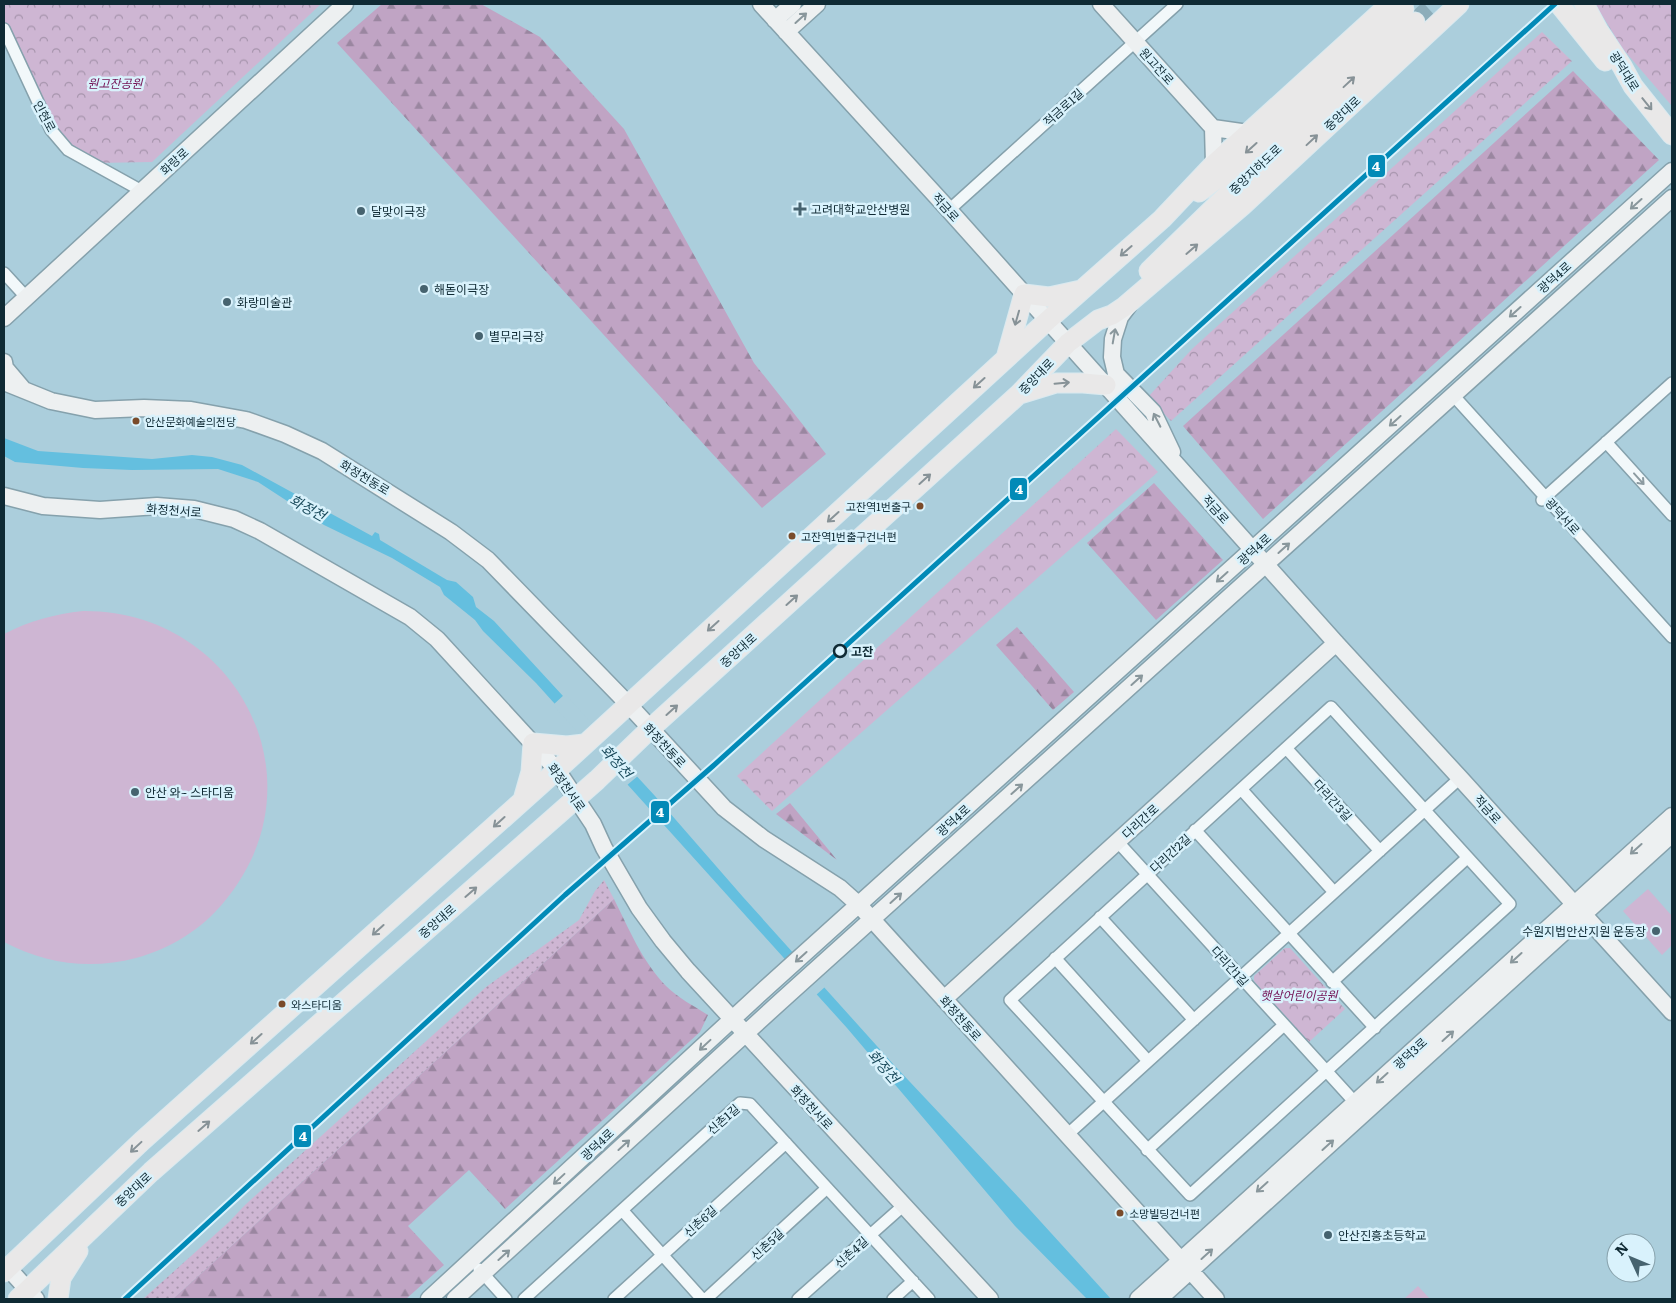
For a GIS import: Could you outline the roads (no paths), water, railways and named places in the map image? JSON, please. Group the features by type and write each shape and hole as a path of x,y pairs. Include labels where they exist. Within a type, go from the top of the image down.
{"main road":[{"path":"1442,20 1455,4"},
{"name":"중앙대로","path":"27,1296 100,1220 151,1172 576,799 1019,394 1068,343 1098,320 1112,315 1130,302 1249,199 1459,4"},
{"path":"1559,4 1616,74 1632,86"},
{"name":"광덕대로","path":"1584,4 1632,86 1672,135"},
{"path":"6,1270 142,1141 557,770 575,748 614,718 1006,358 1162,219 1214,164 1248,133 1403,12"},
{"name":"중앙지하도로","path":"1162,219 1218,178 1403,12"},
{"name":"중앙지하도로","path":"1098,320 1229,193 1403,12"},
{"path":"1006,358 1024,294 1049,297 1082,290"},
{"path":"1019,394 1056,383 1083,382 1106,385"},
{"path":"523,800 530,772 533,743 575,748"},
{"path":"58,1299 61,1278 100,1220"}],"street":[{"name":"화랑로","path":"4,318 345,4"},
{"name":"적금로","path":"761,4 950,210 1265,565 1672,1012"},
{"path":"781,26 793,4"},
{"path":"781,26 817,4"},
{"name":"원고잔로","path":"1101,4 1213,128"},
{"name":"적금로1길","path":"950,210 1177,4"},
{"name":"인현로","path":"4,29 51,130 68,150 142,191"},
{"path":"1214,164 1213,128 1248,133"},
{"name":"광덕4로","path":"429,1299 766,988 1672,171"},
{"name":"광덕4로","path":"455,1299 780,1002 1672,198"},
{"path":"4,273 26,298"},
{"path":"1130,302 1120,317 1113,339 1112,357 1116,374 1153,412 1182,472"},
{"path":"4,362 5,368 23,389"},
{"name":"화정천동로","path":"4,382 52,401 95,410 144,408 191,410 246,420 285,434 322,451 451,532 488,560 628,704 724,808 766,841 840,888 859,905 1216,1299"},
{"path":"1544,499 1672,383"},
{"name":"광덕서로","path":"1454,395 1544,499 1672,637"},
{"path":"1606,442 1672,516"},
{"name":"화정천서로","path":"4,496 43,506 100,510 157,506 194,509 234,519 260,531 410,617 437,639 557,770 593,824 604,848 640,908 663,941 688,971 990,1299"},
{"name":"다리간로","path":"944,999 1336,643"},
{"name":"다리간2길","path":"1331,707 1510,904 1190,1195 1010,1000 1241,789 1331,707"},
{"name":"다리간3길","path":"1286,748 1380,851"},
{"path":"1067,1135 1460,778"},
{"path":"1241,789 1334,892"},
{"name":"광덕3로","path":"1148,1297 1186,1265 1578,910 1672,816"},
{"path":"1195,830 1375,1028"},
{"name":"광덕3로","path":"1578,910 1672,834"},
{"name":"다리간1길","path":"1116,842 1360,1107"},
{"path":"1332,982 1467,858"},
{"path":"1100,917 1194,1020"},
{"path":"1055,958 1148,1062"},
{"path":"1147,1150 1284,1025"},
{"name":"신촌1길","path":"524,1299 740,1103 750,1104 929,1299"},
{"name":"신촌6길","path":"614,1299 786,1143"},
{"name":"신촌5길","path":"706,1299 827,1188"},
{"name":"신촌4길","path":"798,1299 904,1205"},
{"path":"622,1210 702,1299"},
{"path":"471,1260 506,1299"},
{"path":"6,1270 27,1296"},
{"path":"892,1299 913,1281"}],"water":[{"name":"화정천","path":"4,438 38,451 152,459 192,455 212,457 242,465 372,536 375,532 379,534 380,540 447,580 456,582 473,597 476,607 494,621 655,796 894,1065 1111,1299 1087,1299 1015,1226 847,1028 536,683 483,631 475,620 444,595 440,587 392,558 324,525 258,482 218,469 132,470 15,462 4,456"}],"tunnel":[{"path":"1415,22 1435,4"}],"place":[{"name":"고려대학교안산병원","path":"800,209"},
{"name":"달맞이극장","path":"361,211"},
{"name":"해돋이극장","path":"424,289"},
{"name":"화랑미술관","path":"227,302"},
{"name":"별무리극장","path":"479,336"},
{"name":"안산문화예술의전당","path":"136,421"},
{"name":"고잔역1번출구","path":"920,506"},
{"name":"고잔역1번출구건너편","path":"792,536"},
{"name":"고잔","path":"840,651"},
{"name":"안산 와~ 스타디움","path":"135,792"},
{"name":"수원지법안산지원 운동장","path":"1656,931"},
{"name":"와스타디움","path":"282,1004"},
{"name":"소망빌딩건너편","path":"1120,1213"},
{"name":"안산진흥초등학교","path":"1328,1235"}],"park label":[{"name":"원고잔공원","path":"115,83"},
{"name":"햇살어린이공원","path":"1299,995"}]}
